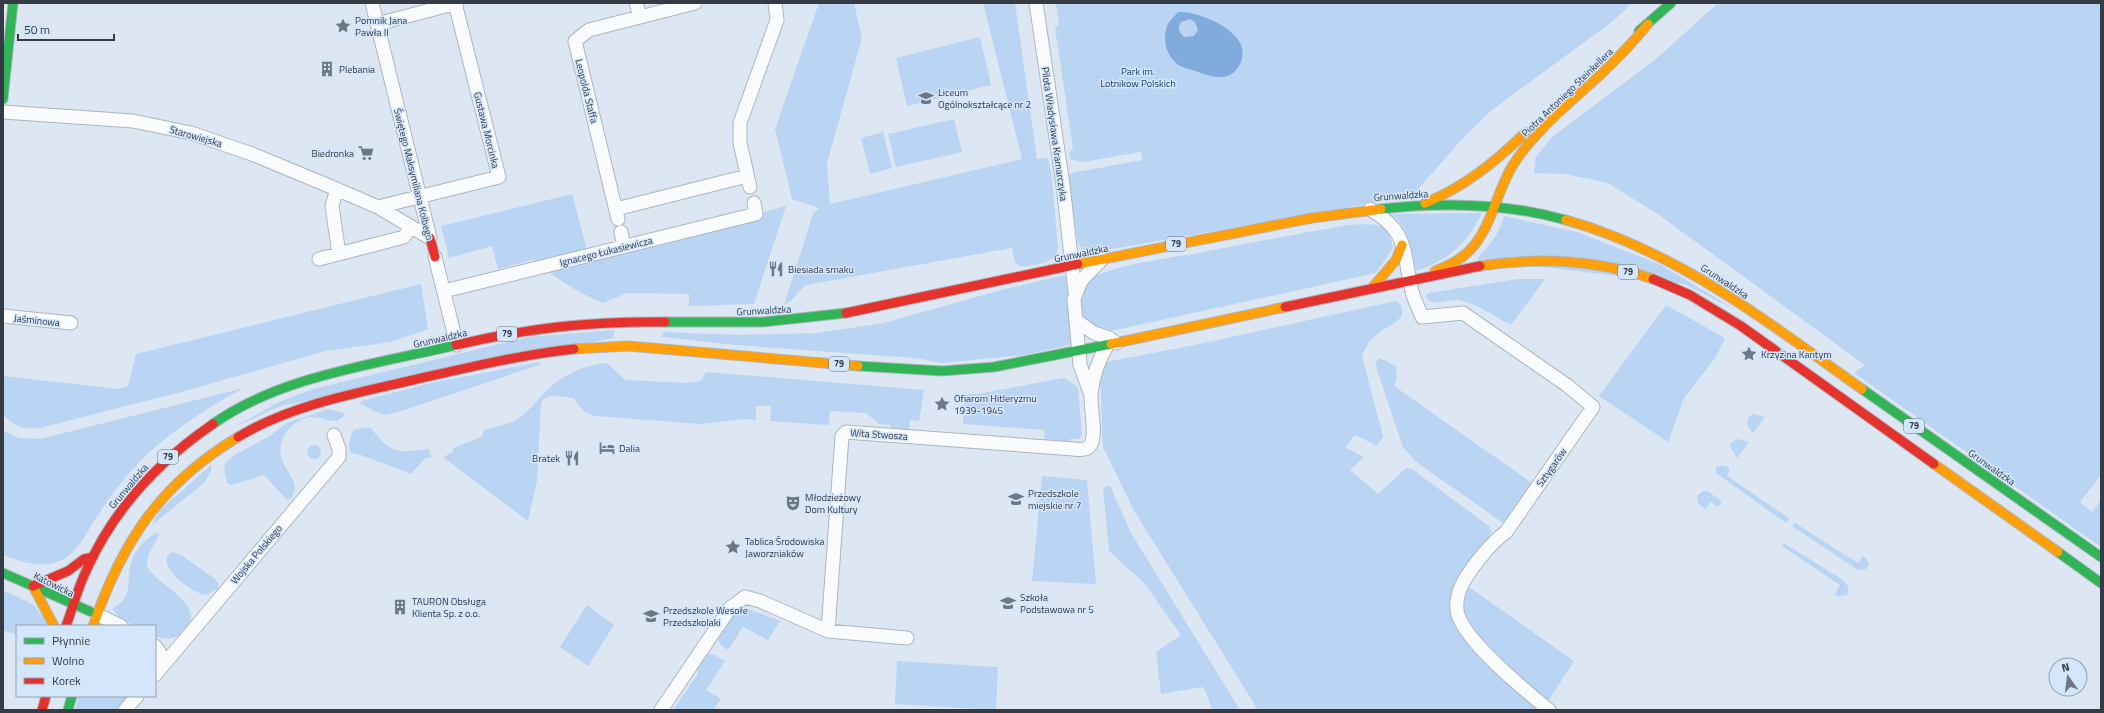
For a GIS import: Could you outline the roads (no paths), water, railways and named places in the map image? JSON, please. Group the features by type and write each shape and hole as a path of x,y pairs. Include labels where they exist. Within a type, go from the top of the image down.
{"main road":[{"path":"3,99 13,3"},
{"name":"Piotra Antoniego Steinkellera","path":"1424,204 1457,189 1489,167 1608,55 1648,24 1671,3"},
{"name":"Piotra Antoniego Steinkellera","path":"1412,279 1441,270 1466,255 1480,239 1507,174 1536,134 1614,62 1648,24"},
{"name":"Grunwaldzka","path":"73,605 92,557 118,514 151,474 194,436 232,412 264,397 296,385 457,345 535,329 602,322 733,323 803,319 880,307 1102,259 1307,219 1368,209 1424,204 1494,206 1533,212 1595,228 1636,244 1683,268 1745,307 2101,557"},
{"name":"Świętego Maksymiliana Kolbego","path":"430,238 435,257"},
{"path":"1372,288 1396,260 1402,245"},
{"name":"79","path":"94,620 110,574 128,543 151,510 181,478 213,452 243,433 285,414 322,402 510,358 605,346 628,346 905,370 942,371 994,367 1079,351 1412,279 1502,263 1565,261 1610,267 1635,274 1678,290 1716,310 2101,583"},
{"path":"53,625 33,586 92,557"},
{"name":"Katowicka","path":"3,573 73,605 94,620"},
{"name":"79","path":"66,625 73,605"},
{"path":"42,710 46,697"},
{"path":"68,710 72,697"}],"street":[{"name":"Świętego Maksymiliana Kolbego","path":"372,3 430,238"},
{"path":"377,24 456,3"},
{"name":"Gustawa Morcinka","path":"420,197 499,177 456,3"},
{"path":"636,3 640,17 695,3"},
{"path":"624,247 618,220 749,182 740,143 740,123 777,20 775,3"},
{"name":"Pilota Władysława Kramarczyka","path":"1036,3 1063,185 1075,292 1074,299 1080,365 1091,395"},
{"name":"Leopolda Staffa","path":"618,220 575,41 589,30 640,17"},
{"name":"Starowiejska","path":"3,112 133,121 190,133 252,154 337,189 378,208 430,238"},
{"path":"337,189 332,206 339,254"},
{"path":"378,208 420,197"},
{"name":"Ignacego Łukasiewicza","path":"444,291 756,214 754,203"},
{"path":"1368,209 1391,224 1402,245 1412,279"},
{"path":"319,259 404,237 411,227"},
{"name":"Świętego Maksymiliana Kolbego","path":"435,257 457,345"},
{"path":"1075,292 1081,282 1102,259"},
{"name":"Sztygarów","path":"1412,279 1412,292 1422,317 1463,313 1568,386 1592,407 1506,532 1494,540 1465,577 1458,596 1457,608 1459,620 1475,642 1549,710"},
{"name":"Jaśminowa","path":"3,316 71,323"},
{"path":"1077,321 1094,333 1109,338 1112,344 1097,364 1091,395"},
{"name":"Wita Stwosza","path":"828,631 842,436 846,432 1074,449 1089,447 1093,439 1091,395"},
{"name":"Wojska Polskiego","path":"158,672 339,457 339,449 334,436"},
{"path":"661,710 730,608 745,597 760,601 828,631 908,638"},
{"path":"94,620 116,625"},
{"path":"156,647 160,652 163,660 158,672"},
{"path":"125,710 136,697"}],"place":[{"name":"Pomnik Jana Pawła II","path":"343,26"},
{"name":"Plebania","path":"327,69"},
{"name":"Liceum Ogólnokształcące nr 2","path":"926,98"},
{"name":"Biedronka","path":"366,153"},
{"name":"Biesiada smaku","path":"776,269"},
{"name":"Krzyż na Kantym","path":"1749,354"},
{"name":"Ofiarom Hitleryzmu 1939-1945","path":"942,404"},
{"name":"Dalia","path":"607,448"},
{"name":"Bratek","path":"572,458"},
{"name":"Przedszkole miejskie nr 7","path":"1016,499"},
{"name":"Młodzieżowy Dom Kultury","path":"793,503"},
{"name":"Tablica Środowiska Jaworzniaków","path":"733,547"},
{"name":"Szkoła Podstawowa nr 5","path":"1008,603"},
{"name":"TAURON Obsługa Klienta Sp. z o.o.","path":"400,607"},
{"name":"Przedszkole Wesołe Przedszkolaki","path":"651,616"}],"park label":[{"name":"Park im. Lotnikow Polskich","path":"1138,76"}]}
